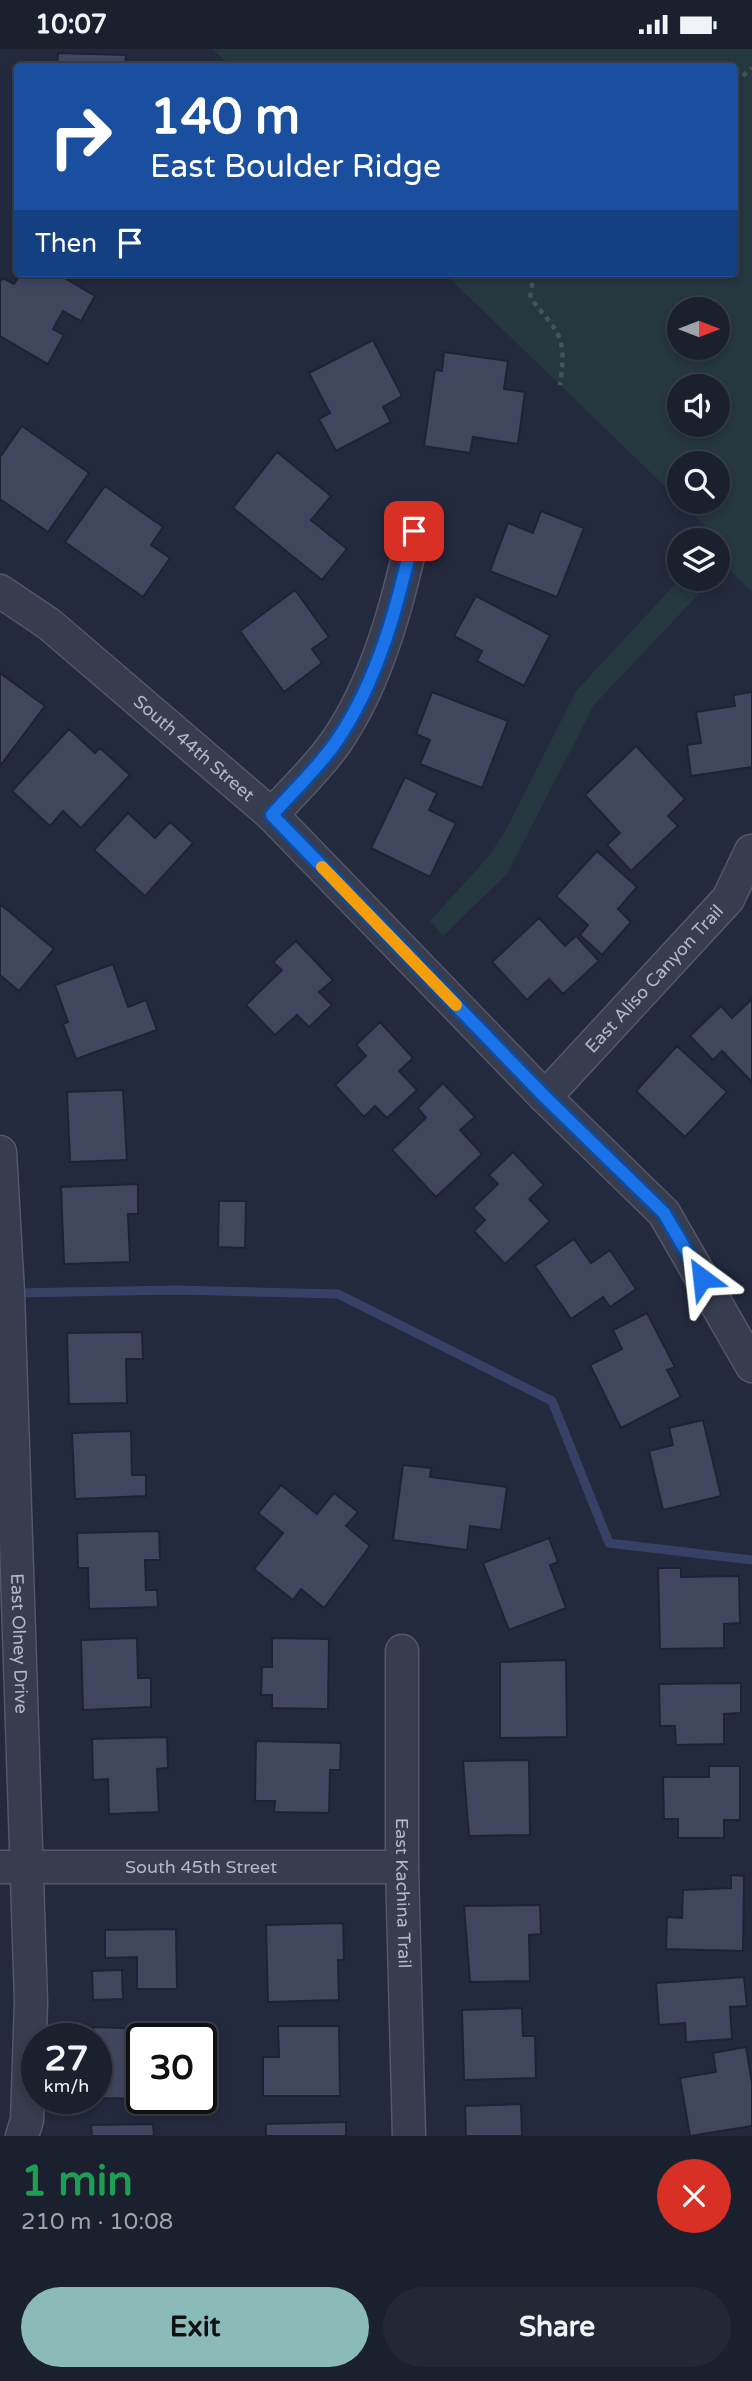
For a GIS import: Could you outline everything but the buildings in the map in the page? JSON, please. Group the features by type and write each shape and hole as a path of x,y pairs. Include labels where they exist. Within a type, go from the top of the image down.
{"street":[{"path":"272,815 336,743 372,674 403,581 414,531"},
{"name":"South 44th Street","path":"0,591 49,624 272,815 545,1097 664,1213 752,1366"},
{"name":"East Aliso Canyon Trail","path":"545,1097 728,899 751,851"},
{"name":"East Olney Drive","path":"0,1152 9,1307 14,1867 31,2002 27,2120 22,2136"},
{"name":"East Kachina Trail","path":"402,1651 402,1867 409,2136"},
{"name":"South 45th Street","path":"14,1867 402,1867"}],"path":[{"path":"738,80 752,68"},
{"path":"533,277 530,297 561,335 564,356 560,385"}],"shaded area":[{"path":"213,49 752,49 752,592 730,570 730,528 707,528 693,514 730,514 730,451 667,451 667,488 448,277 738,277 738,63 227,63"},
{"path":"669,591 702,591 594,705 507,874 443,936 430,921 489,856 507,828 576,691"}],"waterway":[{"path":"12,1293 177,1290 338,1294 552,1401 609,1543 752,1560"}],"slow traffic":[{"path":"322,867 456,1005"}],"route":[{"path":"414,531 403,581 372,674 336,743 272,815 545,1097 664,1213 702,1278"}]}
